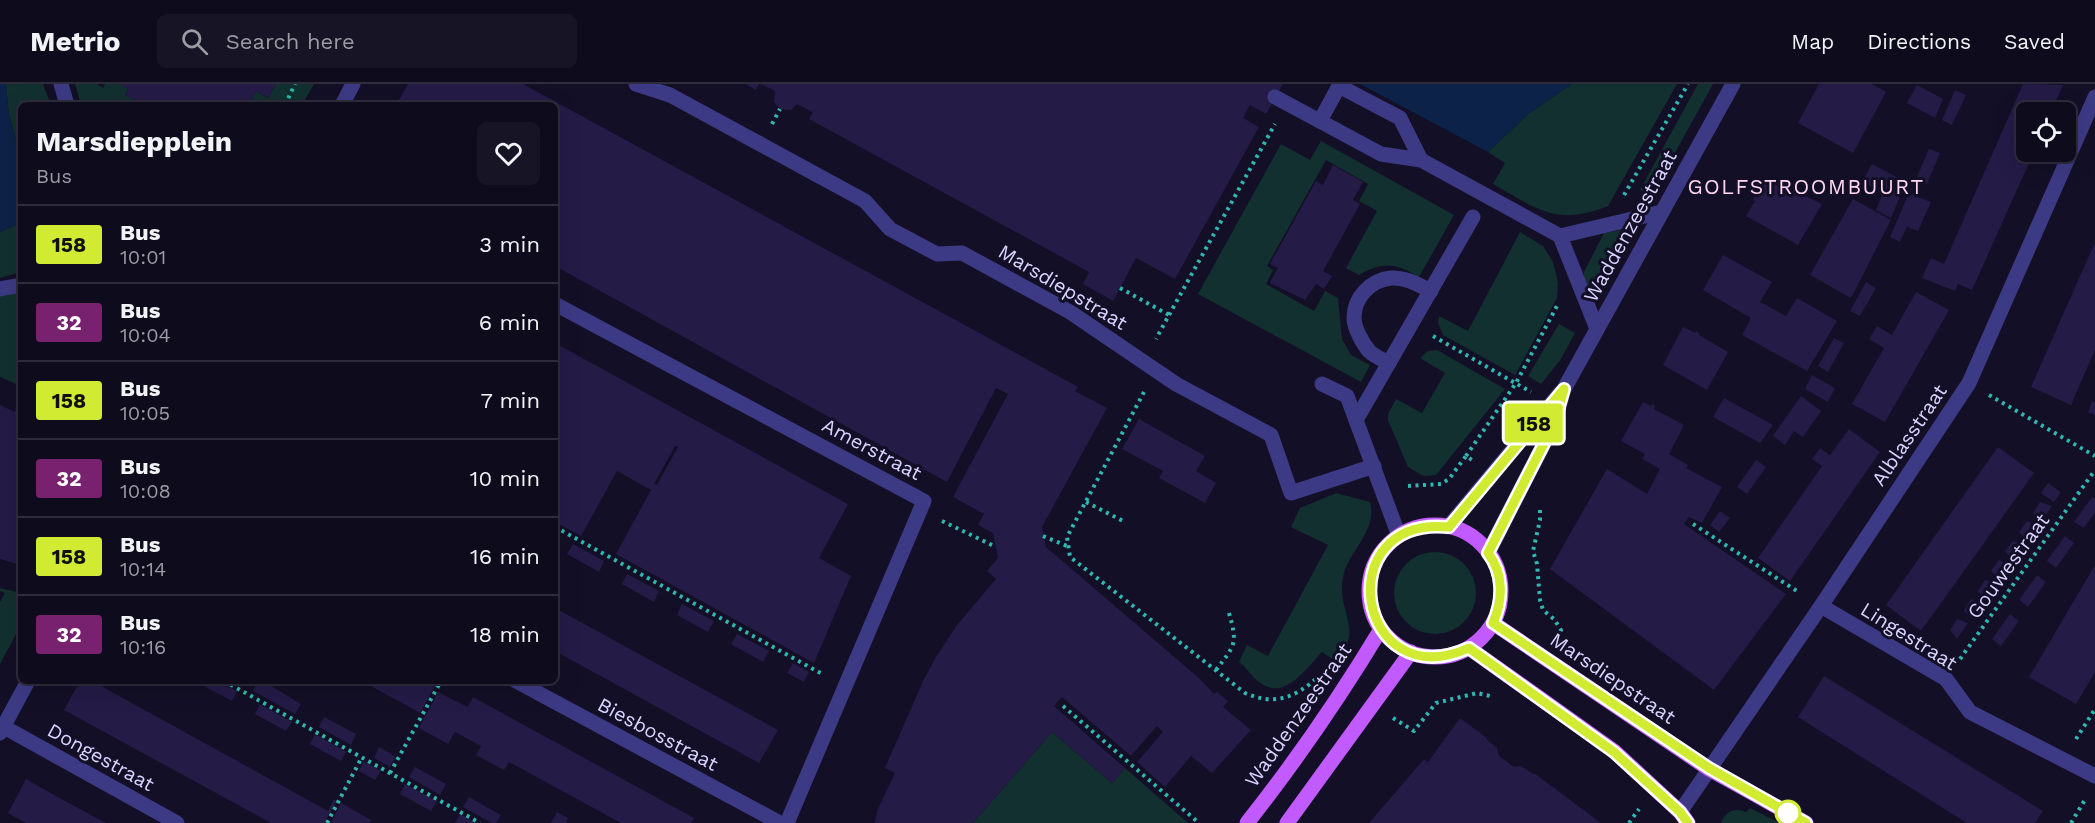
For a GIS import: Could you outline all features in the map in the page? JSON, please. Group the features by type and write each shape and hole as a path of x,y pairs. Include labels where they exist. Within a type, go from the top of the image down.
{"main road":[{"path":"1421,527 1449,527 1473,537 1488,553 1499,574 1501,589 1497,613 1483,637 1469,648 1452,655 1426,657 1392,642 1381,629 1371,607 1370,582 1373,570 1382,553 1399,536 1421,527"},
{"name":"Marsdiepstraat","path":"1493,623 1709,768 1806,823"},
{"name":"Waddenzeestraat","path":"1247,823 1288,772 1347,686 1381,629"},
{"path":"1469,648 1614,752 1684,817"},
{"path":"1287,823 1411,652"}],"street":[{"path":"61,84 66,102"},
{"path":"344,102 353,84"},
{"name":"Marsdiepstraat","path":"636,84 670,95 865,201 890,229 937,254 962,253 1070,312 1176,384 1271,435 1291,493 1374,466"},
{"name":"Waddenzeestraat","path":"1449,527 1564,389 1733,84"},
{"path":"1320,121 1340,86 1400,118 1421,160"},
{"path":"1275,97 1381,154 1421,160 1560,236 1597,329"},
{"name":"Alblasstraat","path":"1709,768 1821,606 1969,383 2095,97"},
{"path":"1560,236 1662,212"},
{"path":"1356,420 1473,217"},
{"path":"1389,363 1371,353 1361,339 1354,319 1359,296 1374,283 1391,278 1408,280 1431,291"},
{"path":"0,289 18,286"},
{"name":"Amerstraat","path":"558,306 924,501 787,823"},
{"path":"1322,384 1347,396 1399,536"},
{"name":"Waddenzeestraat","path":"1488,553 1554,424 1564,389"},
{"name":"Lingestraat","path":"1821,606 1946,679 1970,712 2095,776"},
{"path":"2,730 26,684"},
{"name":"Biesbosstraat","path":"522,684 780,823"},
{"name":"Dongestraat","path":"2,730 177,823"},
{"path":"1684,817 1709,768"}],"path":[{"path":"286,102 295,84"},
{"path":"1601,227 1619,204 1688,84"},
{"path":"1276,122 1169,315 1150,366 1086,502 1067,537 1068,546 1070,557 1245,693 1262,700 1287,698 1305,689 1325,671 1347,686"},
{"path":"1466,456 1516,383 1575,273"},
{"path":"1120,288 1169,315"},
{"path":"1411,324 1551,405"},
{"path":"1969,383 2095,456"},
{"name":"Gouwestraat","path":"1946,679 2095,470"},
{"path":"1086,502 1125,522"},
{"path":"920,511 996,547"},
{"path":"1693,524 1821,606"},
{"path":"558,529 845,687"},
{"path":"1043,536 1068,546"},
{"path":"1216,670 1235,641 1229,613"},
{"path":"229,684 480,823"},
{"path":"390,773 439,684"},
{"path":"1373,705 1414,731 1436,703 1477,693 1511,704 1528,690"},
{"path":"1063,706 1199,823"},
{"path":"2063,759 2095,709"},
{"path":"327,823 362,758"},
{"path":"2071,823 2089,793"}],"green space":[{"path":"6,84 43,84 50,102 18,102 18,146 9,116"},
{"path":"75,84 97,84 103,88 105,84 120,84 128,89 125,95 138,102 80,102"},
{"path":"276,84 314,84 304,102 250,102 256,91 268,98"},
{"path":"1572,84 1677,84 1608,206 1574,215 1560,215 1522,201 1493,184 1505,163 1488,152 1528,114"},
{"path":"1698,84 1713,84 1651,196 1640,190"},
{"path":"1321,141 1454,215 1419,277 1403,269 1389,266 1375,267 1359,275 1346,268 1377,211 1359,201 1368,184 1326,160 1267,266 1273,270 1266,284 1314,311 1325,291 1338,298 1342,339 1351,355 1370,365 1361,382 1198,294 1281,144 1310,160"},
{"path":"18,224 18,273 0,278 0,232"},
{"path":"1635,228 1595,296 1583,286 1584,272 1604,233"},
{"path":"1520,232 1543,246 1553,262 1558,283 1557,298 1515,375 1443,335 1438,323 1439,316 1468,331"},
{"path":"18,291 18,385 0,377 0,294"},
{"path":"1559,324 1575,333 1561,359 1541,384 1528,376"},
{"path":"1437,350 1505,389 1436,475 1423,476 1408,467 1388,420 1388,414 1396,399 1422,413 1445,373 1420,358 1428,351"},
{"path":"1336,493 1370,502 1371,513 1370,523 1350,559 1343,578 1342,595 1349,624 1347,644 1338,663 1322,652 1294,681 1286,686 1268,687 1256,680 1239,662 1247,645 1268,656 1328,545 1291,527 1300,508"},
{"path":"1435,552 1451,555 1464,564 1473,577 1476,593 1473,609 1464,622 1451,631 1435,634 1419,631 1406,622 1397,609 1394,593 1397,577 1406,564 1419,555"},
{"path":"0,588 18,592 18,631 0,664 0,602 5,593 0,591"},
{"path":"1052,732 1112,783 1125,768 1188,823 973,823"},
{"path":"1750,808 1780,823 1721,823 1731,811 1746,812"}],"water":[{"path":"0,84 6,84 9,116 18,146 18,224 0,232"},
{"path":"1360,84 1572,84 1528,114 1488,152"}],"building":[{"path":"120,84 276,84 268,98 256,91 250,102 138,102 125,95 128,89"},
{"path":"408,84 523,84 556,102 398,102"},
{"path":"746,84 759,84 756,90"},
{"path":"761,84 1283,84 1266,114 1250,105 1243,118 1259,127 1175,279 1136,258 1113,301 1083,284 1089,272 809,119 813,112 797,104 791,110 780,109 774,102 775,91"},
{"path":"1819,84 1872,84 1886,92 1853,153 1798,123"},
{"path":"2023,84 2063,85 2055,102 2016,102 2016,162 2030,162 1972,290 1958,284 1955,291 1922,278 1931,258 1944,264"},
{"path":"1917,85 1943,99 1935,118 1907,103"},
{"path":"1955,90 1966,95 1952,125 1942,120"},
{"path":"558,103 1078,387 1075,391 1107,408 1042,527 1046,547 1199,678 1214,694 1217,692 1228,701 1223,707 1251,730 1212,773 1191,756 1165,787 1137,762 1163,732 1157,726 1131,756 1062,697 1054,706 1125,768 1112,783 1052,732 973,823 875,823 877,811 895,773 885,768 923,681 957,625 996,579 987,571 998,558 993,533 978,525 984,514 953,497 1008,394 996,388 947,482 558,268"},
{"path":"1929,149 1940,153 1927,184 1916,179"},
{"path":"1872,164 1906,182 1891,218 1876,210 1883,193 1862,182"},
{"path":"1333,165 1363,182 1353,200 1360,204 1323,271 1332,276 1324,289 1316,284 1305,300 1270,283 1278,268 1270,264 1316,181 1323,185"},
{"path":"1766,179 1787,192 1790,188 1822,204 1798,245 1746,216"},
{"path":"1909,193 1931,202 1918,231 1907,227 1900,242 1890,237"},
{"path":"1853,199 1891,220 1851,298 1810,275"},
{"path":"2095,242 2095,350 2071,405 2031,387"},
{"path":"1723,255 1772,282 1760,302 1786,316 1797,298 1837,321 1807,371 1742,335 1751,318 1703,290"},
{"path":"1866,282 1876,288 1860,316 1850,311"},
{"path":"1916,292 1949,310 1885,422 1852,404 1884,348 1869,339 1877,326 1892,335"},
{"path":"1683,327 1695,333 1696,331 1728,352 1707,390 1663,365"},
{"path":"1834,338 1844,343 1828,372 1818,366"},
{"path":"558,345 848,504 819,558 851,576 814,663 616,554 651,490 617,471 581,536 558,524","holes":["675,446 678,447 657,485 654,484"]},
{"path":"1812,375 1835,388 1828,402 1805,389"},
{"path":"1801,396 1821,411 1803,437 1794,431 1785,445 1773,436"},
{"path":"1724,398 1773,425 1760,443 1713,417"},
{"path":"2092,401 2095,402 2095,415 2088,412"},
{"path":"1643,402 1651,406 1652,404 1655,406 1654,409 1684,425 1669,454 1688,465 1686,468 1722,487 1702,523 1689,517 1684,524 1786,594 1714,690 1550,569 1607,469 1647,494 1660,469 1642,459 1645,454 1621,441"},
{"path":"0,405 15,412 16,407 18,408 18,564 0,559"},
{"path":"1139,419 1205,456 1196,471 1216,483 1205,503 1159,478 1163,471 1122,449"},
{"path":"1849,429 1880,452 1790,581 1758,558 1822,466 1812,459 1820,448 1830,455"},
{"path":"1998,447 2034,473 1921,631 1886,605"},
{"path":"1756,460 1766,467 1747,494 1737,487"},
{"path":"2048,483 2061,492 2054,502 2041,493"},
{"path":"2092,497 2095,499 2095,512 2084,528 2074,522"},
{"path":"2040,502 2052,506 2041,522 2033,513"},
{"path":"1720,511 1730,518 1719,532 1710,525"},
{"path":"2027,521 2038,526 2027,541 2019,532"},
{"path":"2065,536 2074,543 2056,568 2047,561"},
{"path":"2013,541 2024,545 2013,561 2005,551"},
{"path":"573,544 604,561 599,572 567,554"},
{"path":"1999,560 2010,565 1999,580 1991,571"},
{"path":"2095,565 2095,672 2076,704 2029,677"},
{"path":"627,574 659,591 654,602 622,584"},
{"path":"2037,575 2046,582 2028,607 2019,600"},
{"path":"1985,580 1996,584 1985,599 1978,591"},
{"path":"1971,599 1982,604 1971,619 1964,610"},
{"path":"682,604 714,621 708,632 677,615"},
{"path":"558,610 778,730 759,763 558,653"},
{"path":"2010,614 2019,621 2001,646 1992,639"},
{"path":"1957,619 1968,623 1957,639 1950,630"},
{"path":"737,634 769,651 763,662 731,644"},
{"path":"793,663 809,672 804,682 787,673"},
{"path":"1824,676 2043,811 2035,823 1967,823 1798,717"},
{"path":"78,684 97,684 328,811 334,799 337,801 324,823 271,823 64,710"},
{"path":"200,684 224,684 237,691 232,701"},
{"path":"256,684 268,684 301,704 295,714 253,691"},
{"path":"367,684 436,684 420,713"},
{"path":"438,692 468,707 473,697 694,818 691,823 621,823 509,762 504,770 476,755 481,746 455,732 448,744 419,728"},
{"path":"260,704 292,722 286,731 255,714"},
{"path":"324,717 356,734 351,745 319,727"},
{"path":"1460,718 1487,738 1497,748 1499,756 1514,767 1521,766 1534,773 1601,823 1369,823 1424,759 1428,762"},
{"path":"315,734 346,752 341,761 310,744"},
{"path":"379,747 396,757 390,767 374,758"},
{"path":"364,761 381,771 375,780 359,771"},
{"path":"415,767 446,784 440,795 409,777"},
{"path":"26,779 106,823 26,823 8,813"},
{"path":"405,784 437,801 431,811 400,794"},
{"path":"469,797 501,815 496,823 463,807"},
{"path":"341,803 371,820 370,823 331,823"},
{"path":"557,812 568,818 566,823 551,823"},
{"path":"460,814 476,823 455,823"}],"bus line":[{"name":"158","path":"1688,823 1680,812 1614,752 1469,648 1452,655 1439,657 1426,657 1411,652 1387,637 1375,619 1371,607 1369,594 1373,570 1390,543 1399,536 1421,527 1435,525 1449,527 1564,389 1554,424 1488,553 1499,574 1501,589 1493,623 1709,768 1806,823"}],"district":[{"name":"GOLFSTROOMBUURT","path":"1806,186"}]}
